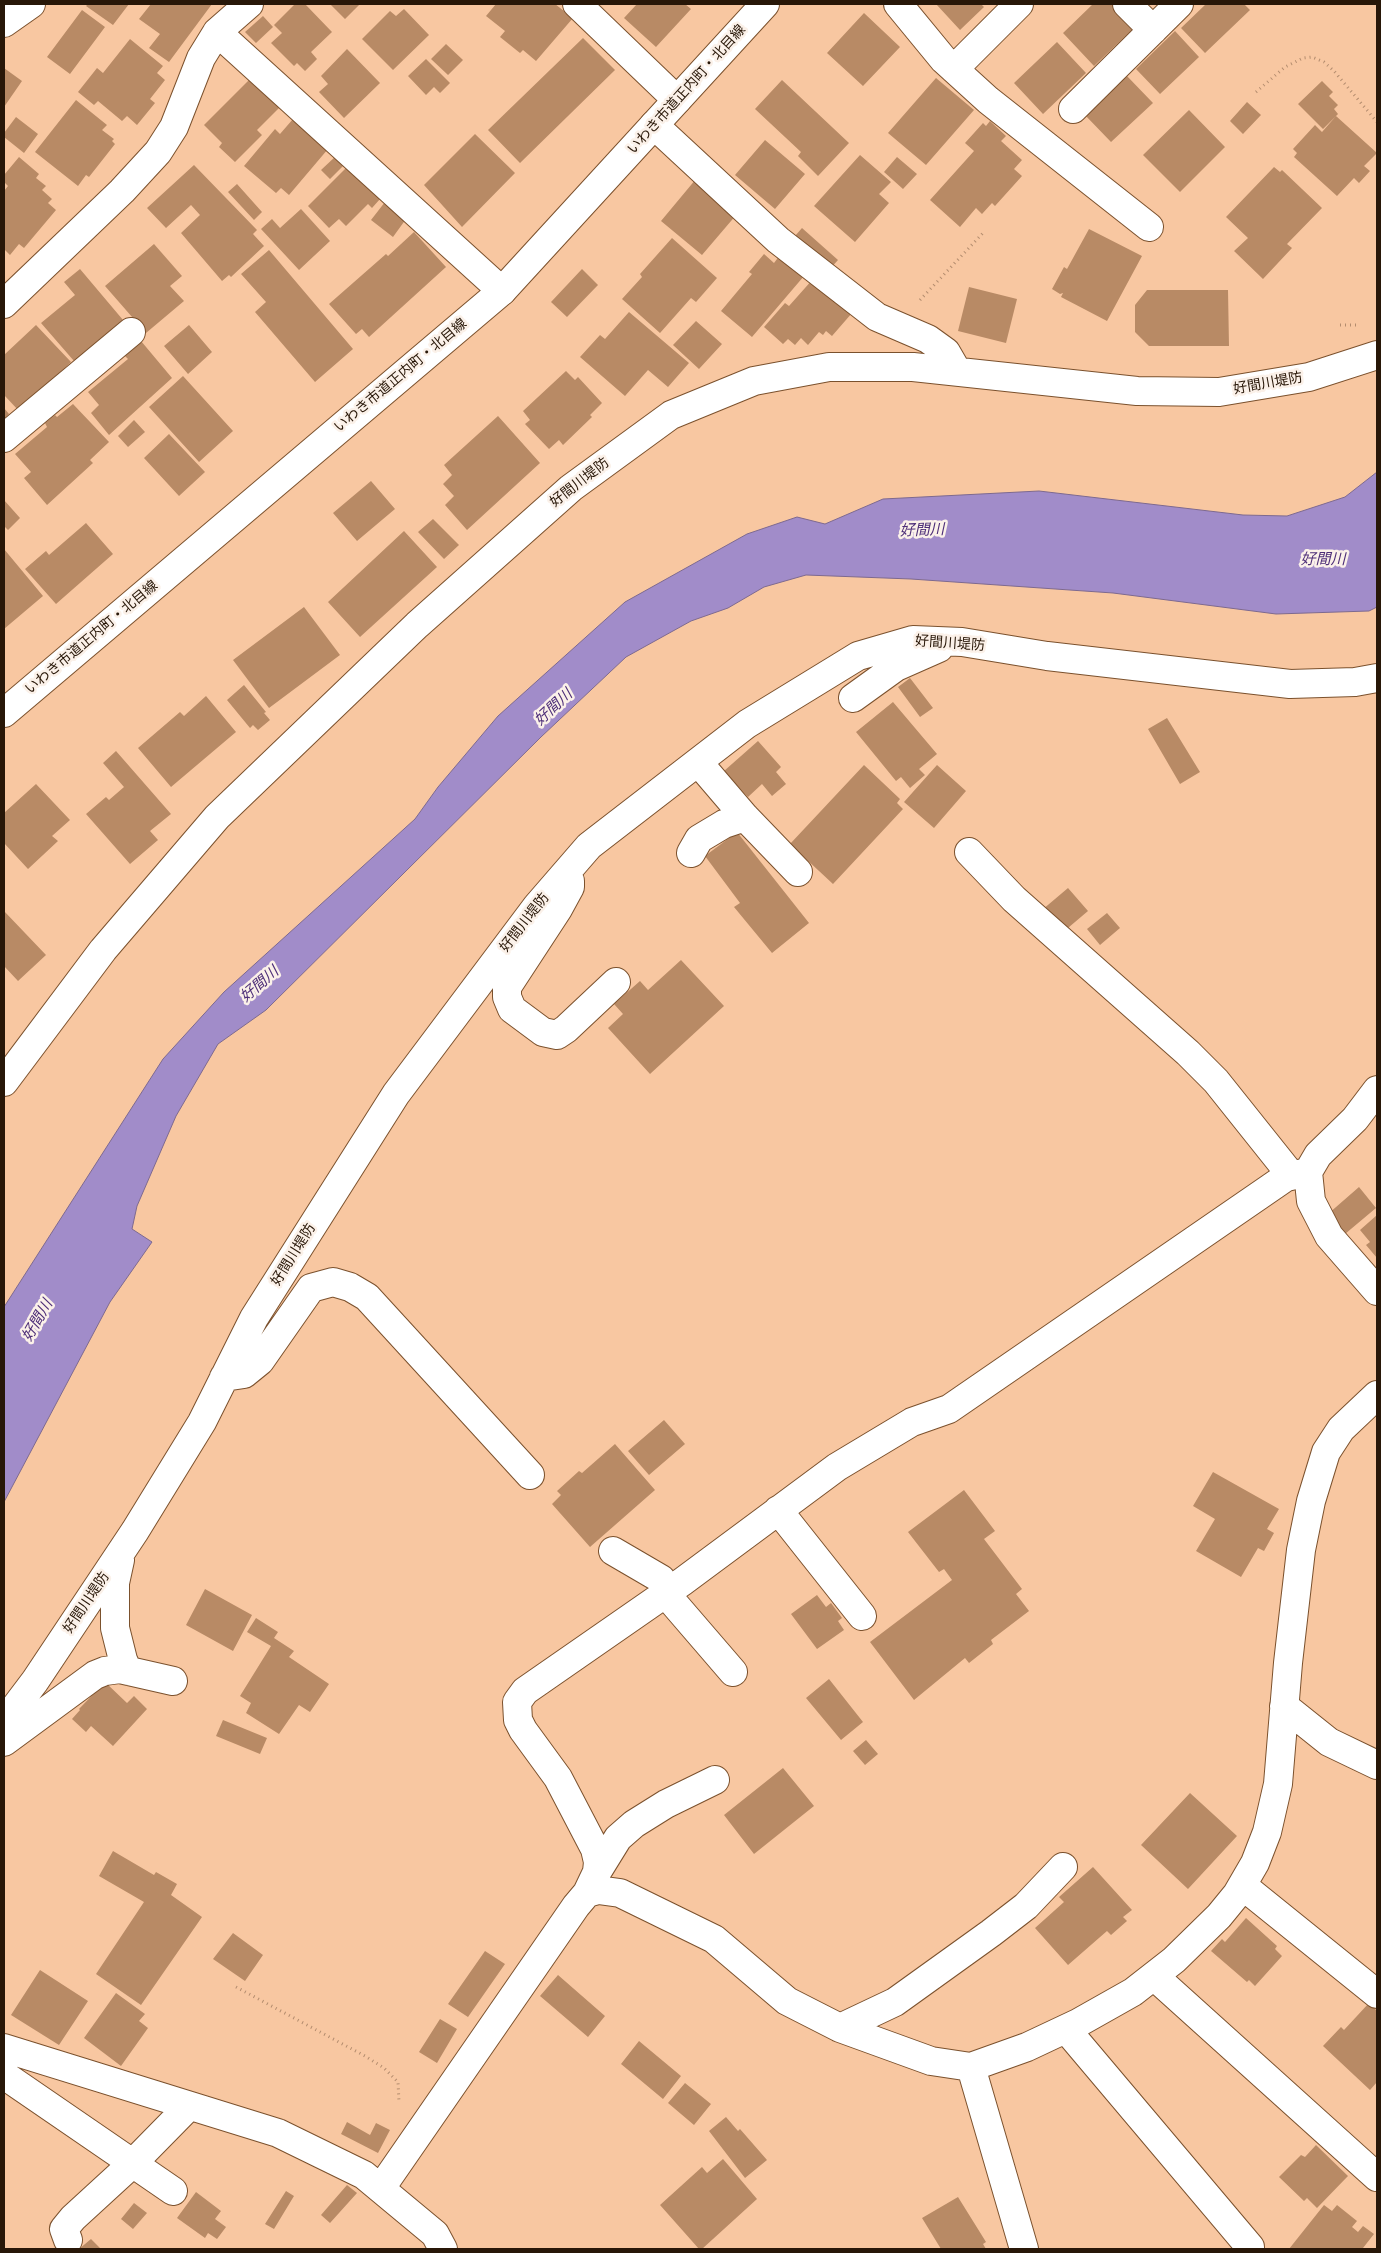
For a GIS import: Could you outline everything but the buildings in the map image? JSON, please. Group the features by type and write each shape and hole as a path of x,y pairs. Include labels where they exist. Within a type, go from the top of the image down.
{"street":[{"path":"4,24 31,4"},
{"path":"4,304 122,191 158,152 174,126 201,58 217,32 249,4"},
{"path":"577,4 677,100"},
{"name":"いわき市道正内町・北目線","path":"4,713 502,291 765,4"},
{"path":"898,4 954,68 988,100 1149,227"},
{"path":"954,68 1019,4"},
{"path":"1127,4 1153,30"},
{"path":"1073,109 1179,4"},
{"path":"217,32 502,291"},
{"path":"654,125 778,240 878,317 928,339 946,352 957,371"},
{"path":"4,438 131,332"},
{"name":"好間川堤防","path":"4,1082 103,950 217,817 417,625 571,488 671,415 754,381 829,367 913,367 1137,390 1219,392 1309,377 1377,355"},
{"name":"好間川堤防","path":"4,1722 35,1681 122,1551 202,1422 254,1318 396,1094 537,906 589,846 747,724 858,656 913,640 954,642 1047,656 1290,684 1355,682 1377,678"},
{"path":"853,698 896,667 922,653 954,642"},
{"path":"698,762 744,817 798,872"},
{"path":"691,853 699,838 724,824 744,817"},
{"path":"969,852 1014,899 1195,1060 1299,1174 1325,1229 1377,1291"},
{"path":"571,867 570,887 558,909 507,987 507,997 512,1009 543,1032 557,1035 566,1029 616,982"},
{"path":"592,1883 598,1862 594,1849 558,1778 523,1730 518,1720 517,1702 532,1685 682,1582 837,1467 912,1422 955,1406 1299,1174 1355,1119 1377,1090"},
{"path":"224,1377 244,1374 260,1361 311,1288 333,1282 350,1287 367,1297 530,1475"},
{"path":"592,1883 598,1890 620,1893 725,1946 787,2001 840,2028 931,2061 971,2067 1027,2047 1066,2029 1133,1992 1174,1960 1219,1916 1243,1886 1256,1864 1267,1832 1278,1784 1284,1706 1301,1550 1319,1472 1326,1452 1341,1429 1377,1395"},
{"path":"778,1510 862,1616"},
{"path":"613,1550 661,1579 664,1593 733,1672"},
{"path":"122,1551 115,1584 115,1628 120,1652 128,1671"},
{"path":"4,1742 95,1675 105,1671 120,1669 173,1681"},
{"path":"1284,1706 1329,1742 1377,1765"},
{"path":"380,2188 592,1883 618,1838 634,1824 666,1804 715,1780"},
{"path":"840,2028 895,2002 991,1933 1026,1906 1063,1867"},
{"path":"1243,1886 1377,1994"},
{"path":"1154,1976 1377,2177"},
{"path":"1066,2029 1250,2248"},
{"path":"4,2048 278,2134 364,2175 436,2234 443,2249"},
{"path":"971,2067 1024,2249"},
{"path":"4,2075 173,2191"},
{"path":"68,2240 64,2229 73,2218 133,2163 189,2106"}],"path":[{"path":"1256,92 1285,67 1303,58 1312,57 1324,62 1334,71 1377,122"},
{"path":"898,325 984,233"},
{"path":"236,1987 384,2068 398,2082 400,2100 398,2108"}],"water":[{"name":"好間川","path":"1377,472 1377,607 1369,611 1276,614 1113,593 911,579 806,575 764,587 728,608 691,621 626,657 541,737 266,1010 218,1044 176,1116 137,1206 132,1229 152,1242 110,1302 4,1502 4,1307 163,1059 224,992 415,819 438,787 498,716 625,602 747,534 797,517 825,524 883,499 1039,491 1243,515 1287,516 1345,497"}]}
